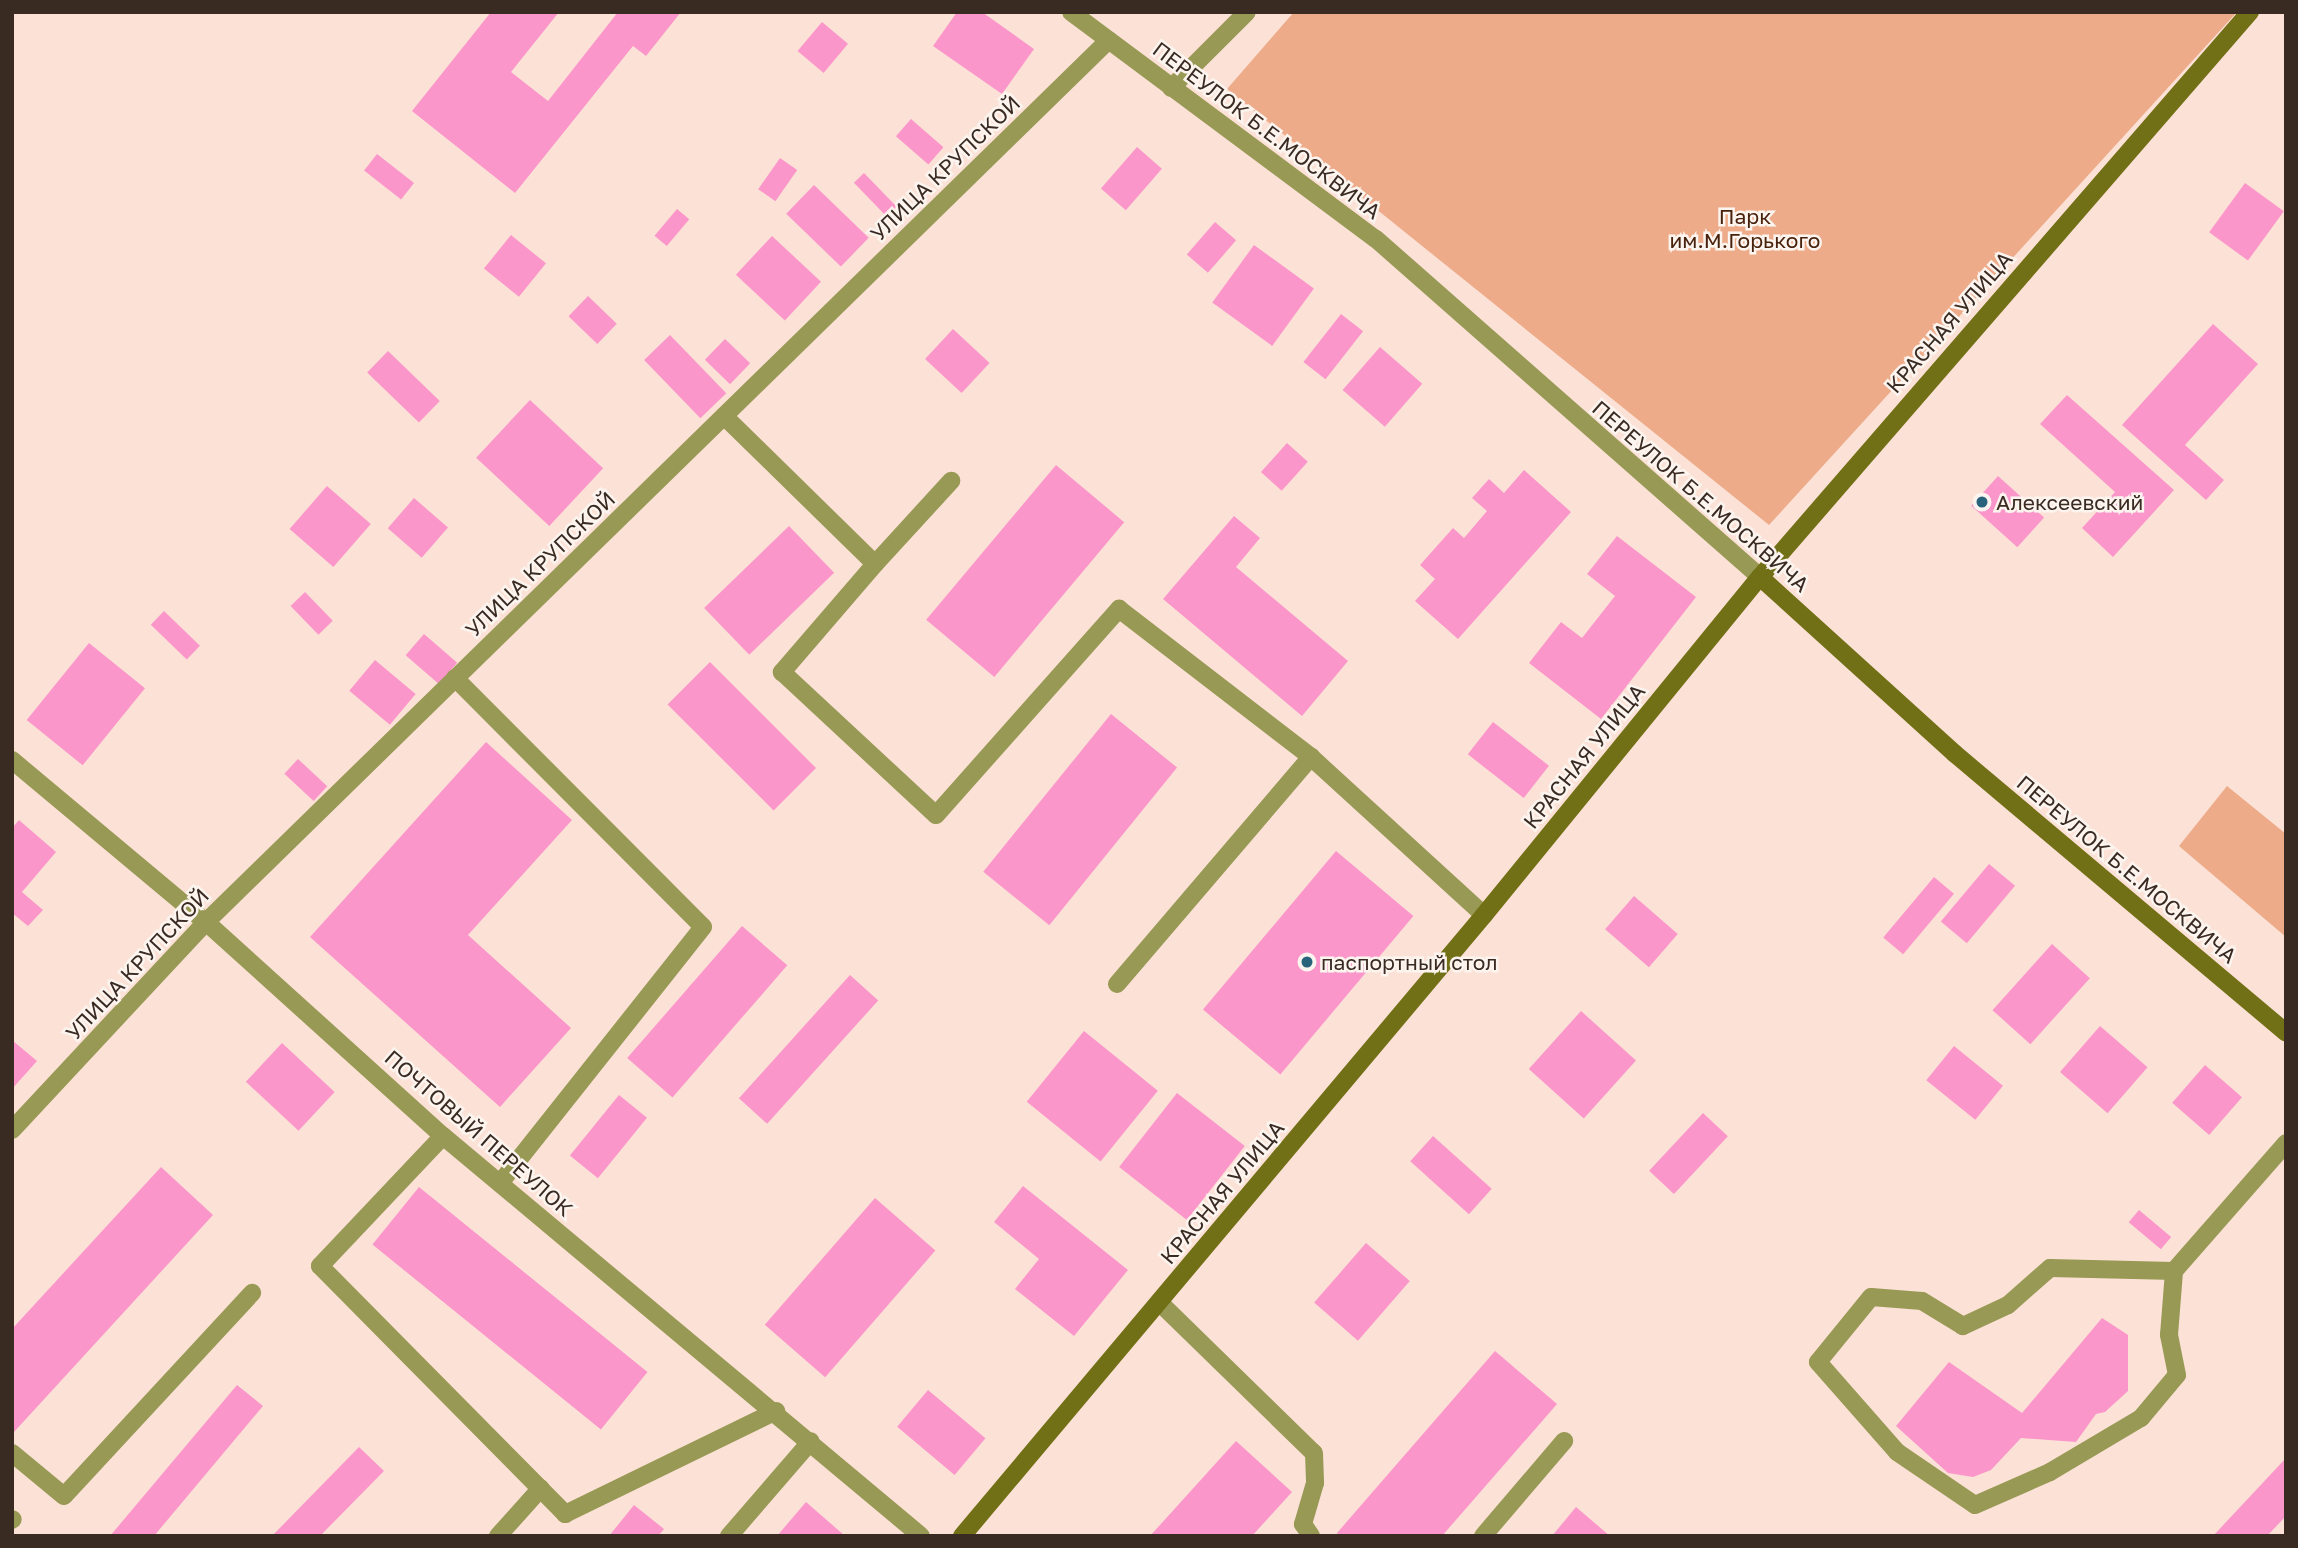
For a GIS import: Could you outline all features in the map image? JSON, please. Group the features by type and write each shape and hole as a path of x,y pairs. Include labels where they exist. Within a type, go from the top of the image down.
{"street":[{"name":"ПЕРЕУЛОК Б.Е.МОСКВИЧА","path":"1071,12 1376,239 1760,577 1954,753 2286,1033"},
{"path":"1171,88 1247,12"},
{"name":"КРАСНАЯ УЛИЦА","path":"962,1536 1484,915 1760,577 2250,12"},
{"name":"УЛИЦА КРУПСКОЙ","path":"12,1129 206,922 1109,40"},
{"path":"724,416 875,564"},
{"path":"951,481 782,672 936,815 1119,609 1311,757 1484,915"},
{"path":"455,678 703,927 500,1183"},
{"path":"1117,984 1311,757"},
{"name":"ПОЧТОВЫЙ ПЕРЕУЛОК","path":"12,760 206,922 443,1136 776,1411 921,1536"},
{"path":"443,1136 320,1266 565,1514 776,1411"},
{"path":"2174,1270 2049,1268 2008,1305 1963,1326 1922,1301 1871,1297 1818,1362 1897,1452 1975,1505 2050,1472 2141,1418 2178,1376 2169,1335 2174,1270 2286,1143"},
{"path":"12,1453 64,1496 252,1293"},
{"path":"1159,1302 1314,1453 1315,1483 1303,1524 1311,1536"},
{"path":"729,1536 811,1441"},
{"path":"1483,1536 1564,1441"},
{"path":"498,1536 541,1488"}],"green space":[{"name":"Парк им.М.Горького","path":"1294,12 2237,12 1769,525 1227,89"},
{"path":"2227,786 2286,834 2286,937 2179,846"}],"building":[{"path":"491,12 559,12 511,72 548,101 618,12 681,12 646,56 633,46 515,193 412,111"},
{"path":"957,12 982,12 1034,49 1002,94 933,46"},
{"path":"822,22 848,44 824,73 798,51"},
{"path":"911,119 943,147 928,165 896,136"},
{"path":"1137,147 1162,169 1126,210 1101,189"},
{"path":"377,154 414,183 401,199 364,171"},
{"path":"780,158 797,170 775,201 758,189"},
{"path":"864,173 897,207 887,217 854,183"},
{"path":"2245,183 2284,211 2248,261 2209,232"},
{"path":"814,185 869,238 841,267 786,214"},
{"path":"677,209 689,219 667,246 655,236"},
{"path":"1215,222 1236,240 1208,273 1187,254"},
{"path":"511,235 546,263 519,297 484,268"},
{"path":"772,236 821,282 785,320 736,275"},
{"path":"1254,245 1314,288 1272,346 1212,302"},
{"path":"588,296 617,324 597,344 569,316"},
{"path":"1341,314 1363,331 1326,379 1303,362"},
{"path":"2213,324 2258,364 2185,445 2224,480 2206,500 2122,425"},
{"path":"953,329 990,363 962,393 925,359"},
{"path":"670,335 726,393 700,418 644,360"},
{"path":"725,339 750,363 730,384 705,360"},
{"path":"1380,347 1422,384 1385,427 1343,390"},
{"path":"388,351 440,401 419,423 367,373"},
{"path":"2067,395 2174,490 2113,557 2082,528 2115,492 2040,424"},
{"path":"530,400 603,468 549,526 476,458"},
{"path":"1287,443 1308,462 1282,491 1261,472"},
{"path":"1056,465 1124,522 994,677 926,620"},
{"path":"1524,470 1571,512 1458,639 1415,601 1435,579 1420,565 1453,528 1464,538 1487,511 1472,498 1489,479 1504,493"},
{"path":"1998,476 2044,517 2017,547 1971,506"},
{"path":"327,486 371,524 333,567 290,529"},
{"path":"414,498 448,528 422,558 388,528"},
{"path":"1234,516 1260,538 1236,567 1348,661 1302,716 1163,599"},
{"path":"789,526 834,573 749,655 704,608"},
{"path":"1617,536 1696,597 1601,719 1529,663 1561,622 1582,638 1615,596 1587,574"},
{"path":"305,592 333,621 318,635 291,606"},
{"path":"164,611 200,646 187,659 151,625"},
{"path":"424,634 457,663 439,684 406,655"},
{"path":"89,643 145,688 83,765 27,720"},
{"path":"375,660 416,694 390,725 349,691"},
{"path":"710,662 816,768 774,810 668,704"},
{"path":"1111,714 1177,767 1049,925 983,872"},
{"path":"1493,722 1549,766 1524,798 1468,754"},
{"path":"486,742 572,820 468,935 571,1028 500,1107 310,937"},
{"path":"298,759 327,786 314,801 284,774"},
{"path":"19,820 56,852 22,892 43,910 28,926 12,913 12,828"},
{"name":"паспортный стол","path":"1336,851 1413,916 1280,1074 1203,1010"},
{"path":"1989,864 2015,886 1967,943 1941,921"},
{"path":"1934,877 1954,894 1903,954 1883,938"},
{"path":"1634,896 1678,934 1649,967 1605,929"},
{"path":"742,926 787,965 672,1097 627,1058"},
{"path":"2052,944 2090,978 2030,1044 1992,1010"},
{"path":"850,975 878,1000 767,1124 739,1098"},
{"path":"1581,1011 1636,1061 1584,1118 1529,1069"},
{"path":"2100,1026 2148,1067 2108,1113 2060,1072"},
{"path":"1084,1031 1158,1091 1101,1162 1027,1102"},
{"path":"12,1040 37,1061 12,1089"},
{"path":"282,1043 335,1092 299,1131 246,1082"},
{"path":"1954,1046 2003,1086 1975,1120 1926,1080"},
{"path":"2205,1065 2242,1097 2209,1135 2172,1103"},
{"path":"1177,1093 1245,1146 1187,1220 1119,1167"},
{"path":"619,1095 647,1118 598,1178 570,1156"},
{"path":"1703,1113 1728,1136 1674,1194 1649,1171"},
{"path":"1433,1136 1492,1189 1469,1214 1410,1161"},
{"path":"161,1167 213,1215 14,1432 12,1329"},
{"path":"1023,1186 1128,1270 1074,1336 1015,1289 1039,1259 994,1222"},
{"path":"419,1187 647,1372 601,1430 372,1245"},
{"path":"875,1198 935,1250 825,1377 765,1325"},
{"path":"2139,1210 2171,1237 2161,1249 2129,1222"},
{"path":"1366,1243 1410,1281 1358,1341 1314,1303"},
{"path":"2102,1318 2128,1335 2128,1391 2105,1412 2096,1414 2076,1442 2021,1438 1991,1470 1973,1477 1948,1473 1896,1426 1949,1362 2022,1413"},
{"path":"1495,1351 1557,1404 1442,1536 1340,1536 1337,1533"},
{"path":"237,1385 263,1406 154,1536 110,1536"},
{"path":"928,1390 985,1438 955,1475 897,1427"},
{"path":"1236,1441 1292,1492 1252,1536 1150,1536"},
{"path":"359,1447 384,1471 320,1536 272,1536"},
{"path":"2286,1458 2286,1516 2267,1536 2213,1536"},
{"path":"806,1502 845,1536 777,1536"},
{"path":"634,1505 664,1529 658,1536 609,1536"},
{"path":"1576,1507 1610,1536 1552,1536"}],"place":[{"name":"Алексеевский","path":"1982,502"},
{"name":"паспортный стол","path":"1307,962"}]}
